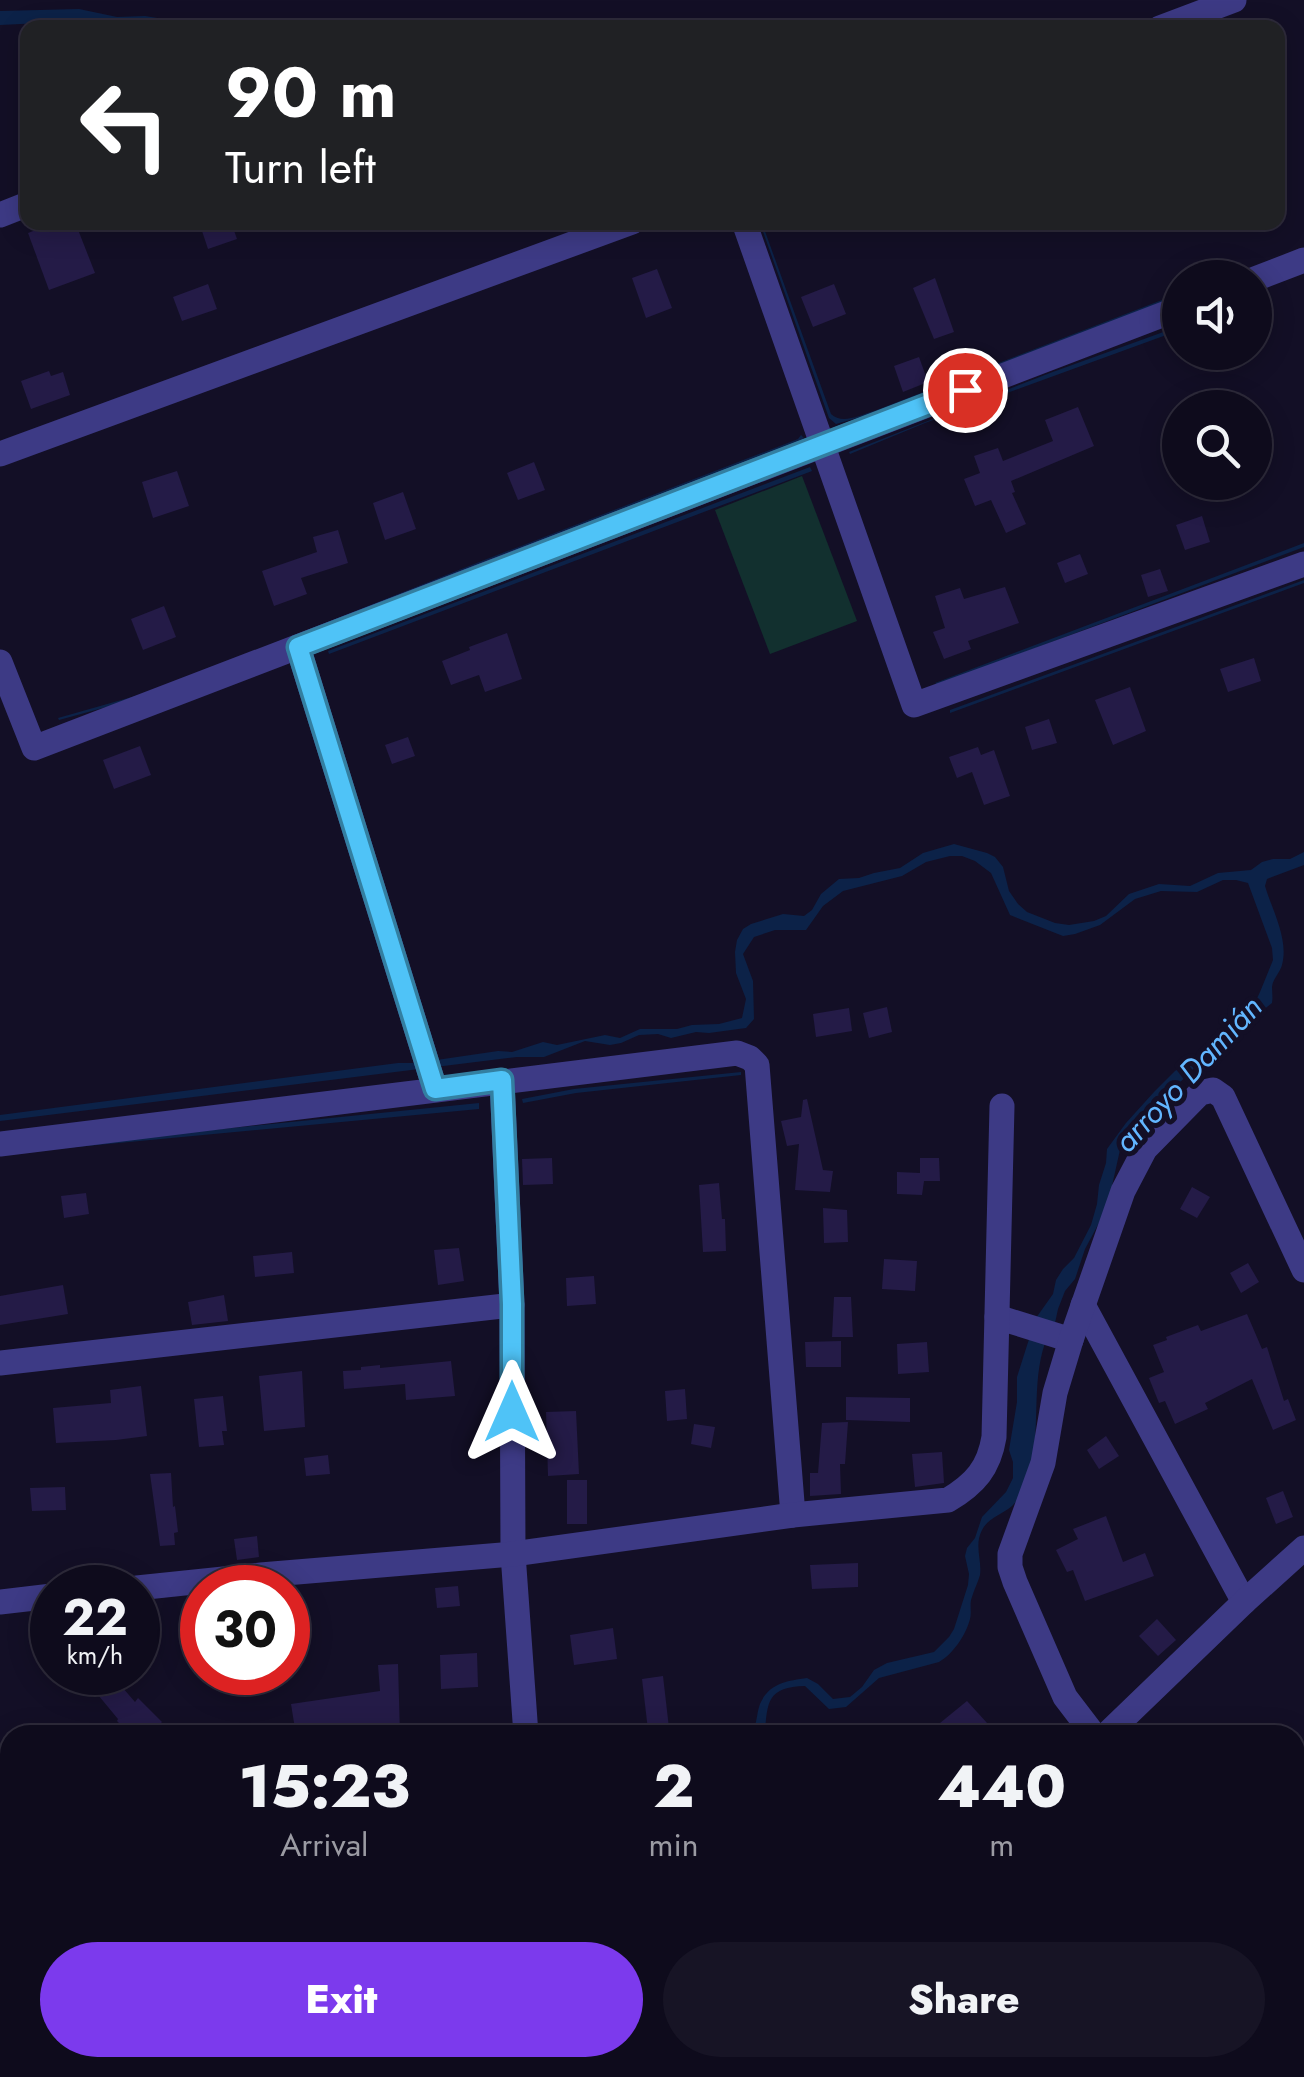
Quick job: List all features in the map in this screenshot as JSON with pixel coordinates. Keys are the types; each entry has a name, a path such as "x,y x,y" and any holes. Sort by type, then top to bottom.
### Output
{"street":[{"path":"1181,20 1234,0"},
{"path":"0,454 610,230"},
{"path":"747,230 914,705 1304,564"},
{"path":"1272,272 1304,260"},
{"path":"0,662 34,748 1162,315"},
{"path":"298,647 435,1089"},
{"path":"0,1144 737,1053 750,1058 757,1066 792,1515"},
{"path":"502,1080 512,1304 513,1554 525,1725"},
{"path":"1086,1725 1065,1697 1010,1567 1010,1554 1043,1463 1055,1392 1082,1304 1123,1191 1145,1149 1200,1094 1213,1090 1223,1097 1304,1270"},
{"path":"160,1585 513,1554 792,1515 948,1500 966,1490 991,1455 994,1436 1002,1106"},
{"path":"0,1362 512,1304"},
{"path":"1082,1304 1244,1602"},
{"path":"998,1317 1071,1340"},
{"path":"1124,1725 1244,1602 1304,1548"},
{"path":"0,1602 30,1599"}],"green space":[{"path":"802,476 857,621 770,654 715,510"}],"water":[{"path":"79,9 117,17 170,20 20,20 20,24 0,25 0,11"},
{"path":"205,18 237,20 194,20"},
{"path":"762,230 831,414 840,419 874,411 1162,300 1162,305 875,413 836,424 829,418"},
{"path":"1162,333 1162,337 849,452"},
{"path":"801,435 801,440 154,694 58,718 153,691"},
{"path":"810,467 812,471 329,654 328,651"},
{"path":"1304,543 1304,547 935,683"},
{"path":"1304,583 950,713 950,710"},
{"name":"arroyo Damián","path":"954,844 995,857 1003,867 1009,891 1027,912 1069,925 1106,916 1129,894 1159,884 1190,886 1218,873 1251,870 1262,862 1290,859 1304,852 1304,865 1267,879 1265,886 1279,925 1284,955 1272,987 1272,1003 1210,1052 1122,1141 1107,1208 1085,1249 1075,1279 1065,1291 1055,1323 1036,1318 1091,1225 1107,1149 1175,1071 1222,1027 1252,1009 1260,992 1273,960 1272,948 1248,883 1223,880 1197,892 1161,891 1135,899 1100,925 1063,936 1010,915 991,873 975,861 950,856 926,862 902,876 843,891 823,906 806,930 775,930 754,937 743,954 753,981 754,1019 746,1028 671,1038 639,1035 610,1045 585,1041 544,1057 517,1057 0,1121 0,1115 398,1063 512,1052 543,1042 557,1045 605,1035 620,1038 640,1029 677,1029 742,1018 746,999 736,973 735,952 743,929 783,914 804,916 839,879 900,868 923,853"},
{"path":"741,1072 523,1103 522,1099 574,1089"},
{"path":"479,1103 479,1109 34,1151 34,1148"},
{"path":"1030,1336 1045,1343 1038,1375 1030,1472 1015,1503 982,1530 980,1575 971,1600 971,1616 958,1644 939,1662 879,1678 846,1707 829,1709 805,1686 783,1689 772,1698 766,1725 755,1725 764,1697 779,1684 807,1678 833,1699 850,1697 874,1670 934,1652 949,1637 968,1585 967,1548 982,1517 1006,1492 1013,1478 1009,1450 1017,1377"}],"building":[{"path":"78,230 95,273 49,290 28,233"},
{"path":"202,230 234,230 237,239 208,249"},
{"path":"657,269 672,308 646,318 632,278"},
{"path":"935,278 954,332 934,339 913,288"},
{"path":"208,284 217,309 182,321 173,297"},
{"path":"834,284 846,314 813,327 801,297"},
{"path":"919,357 928,382 903,392 894,366"},
{"path":"49,371 51,376 63,372 70,395 31,409 21,381"},
{"path":"1078,407 1094,446 1011,481 1015,492 1012,493 1026,524 1006,533 991,500 975,506 964,479 980,473 974,456 998,448 1003,461 1053,441 1045,420"},
{"path":"534,462 545,490 518,500 507,473"},
{"path":"177,471 189,506 153,518 142,482"},
{"path":"403,492 416,529 385,540 373,503"},
{"path":"1202,516 1210,542 1185,550 1176,525"},
{"path":"338,530 348,563 301,578 307,594 274,606 262,571 317,552 313,537"},
{"path":"1080,554 1088,574 1065,583 1057,563"},
{"path":"1160,569 1168,591 1148,597 1141,575"},
{"path":"1005,587 1019,623 968,641 971,649 944,659 933,632 945,628 935,596 960,588 964,599"},
{"path":"164,606 176,637 143,650 131,619"},
{"path":"507,633 522,679 485,692 479,675 451,685 442,661"},
{"path":"1254,658 1261,681 1228,692 1220,669"},
{"path":"1130,687 1146,731 1113,745 1095,700"},
{"path":"1049,719 1057,743 1032,750 1025,727"},
{"path":"408,737 415,756 392,764 385,745"},
{"path":"140,746 151,775 114,789 103,760"},
{"path":"978,747 981,755 994,750 1010,796 984,805 972,772 957,778 949,757"},
{"path":"887,1007 892,1032 869,1038 863,1013"},
{"path":"849,1008 852,1031 816,1037 813,1014"},
{"path":"807,1099 823,1170 833,1171 830,1192 795,1190 799,1144 787,1146 781,1121 801,1117 803,1100"},
{"path":"552,1158 553,1184 523,1185 522,1159"},
{"path":"920,1158 939,1158 940,1181 924,1181 922,1195 897,1194 897,1172 920,1173"},
{"path":"719,1183 726,1251 703,1252 699,1185"},
{"path":"1192,1187 1210,1197 1197,1218 1180,1209"},
{"path":"86,1193 89,1214 64,1218 61,1196"},
{"path":"823,1208 847,1210 848,1242 824,1243"},
{"path":"459,1248 464,1281 438,1285 434,1250"},
{"path":"292,1252 294,1273 255,1277 253,1256"},
{"path":"884,1259 917,1261 915,1291 882,1289"},
{"path":"1248,1263 1259,1282 1241,1293 1230,1273"},
{"path":"594,1276 596,1304 567,1306 566,1278"},
{"path":"63,1285 68,1314 0,1325 0,1296"},
{"path":"224,1295 228,1321 192,1325 188,1302"},
{"path":"834,1297 851,1297 853,1337 832,1337"},
{"path":"1247,1314 1262,1349 1267,1347 1284,1401 1288,1399 1296,1420 1273,1430 1252,1379 1205,1403 1208,1409 1175,1424 1165,1401 1159,1403 1149,1378 1164,1372 1153,1345 1198,1325 1201,1331"},
{"path":"841,1341 841,1367 806,1367 805,1342"},
{"path":"927,1342 929,1372 898,1374 897,1344"},
{"path":"451,1361 455,1396 406,1400 405,1384 344,1389 343,1371"},
{"path":"302,1371 305,1427 264,1431 259,1376"},
{"path":"141,1386 147,1436 56,1443 53,1408 111,1403 110,1390"},
{"path":"685,1389 687,1419 667,1421 665,1391"},
{"path":"223,1396 227,1431 222,1431 224,1445 199,1447 194,1399"},
{"path":"846,1397 910,1398 910,1422 846,1420"},
{"path":"576,1411 579,1474 548,1476 546,1412"},
{"path":"848,1422 845,1464 840,1464 841,1494 810,1496 810,1473 818,1473 822,1423"},
{"path":"694,1424 715,1427 711,1448 691,1444"},
{"path":"1106,1436 1119,1456 1099,1469 1087,1450"},
{"path":"942,1452 944,1483 915,1487 912,1454"},
{"path":"328,1455 330,1474 306,1476 304,1458"},
{"path":"171,1473 178,1532 174,1533 175,1545 160,1546 150,1474"},
{"path":"567,1480 587,1480 587,1524 567,1524"},
{"path":"65,1487 66,1510 32,1511 30,1488"},
{"path":"1283,1491 1293,1517 1276,1524 1266,1498"},
{"path":"1106,1516 1123,1562 1145,1553 1154,1576 1085,1601 1073,1570 1067,1572 1056,1550 1078,1539 1073,1529"},
{"path":"257,1536 259,1557 237,1560 234,1539"},
{"path":"858,1563 858,1587 812,1589 810,1565"},
{"path":"458,1586 460,1606 437,1608 435,1588"},
{"path":"1157,1619 1176,1640 1158,1656 1139,1636"},
{"path":"613,1628 617,1659 574,1665 570,1635"},
{"path":"477,1653 478,1687 441,1689 440,1655"},
{"path":"398,1664 400,1725 294,1725 291,1704 380,1691 378,1665"},
{"path":"663,1676 669,1725 647,1725 642,1679"},
{"path":"98,1695 129,1695 135,1702 138,1698 162,1722 119,1725"},
{"path":"967,1701 989,1725 941,1725"}],"route":[{"path":"512,1412 512,1304 502,1080 435,1089 298,647 965,390"}]}
